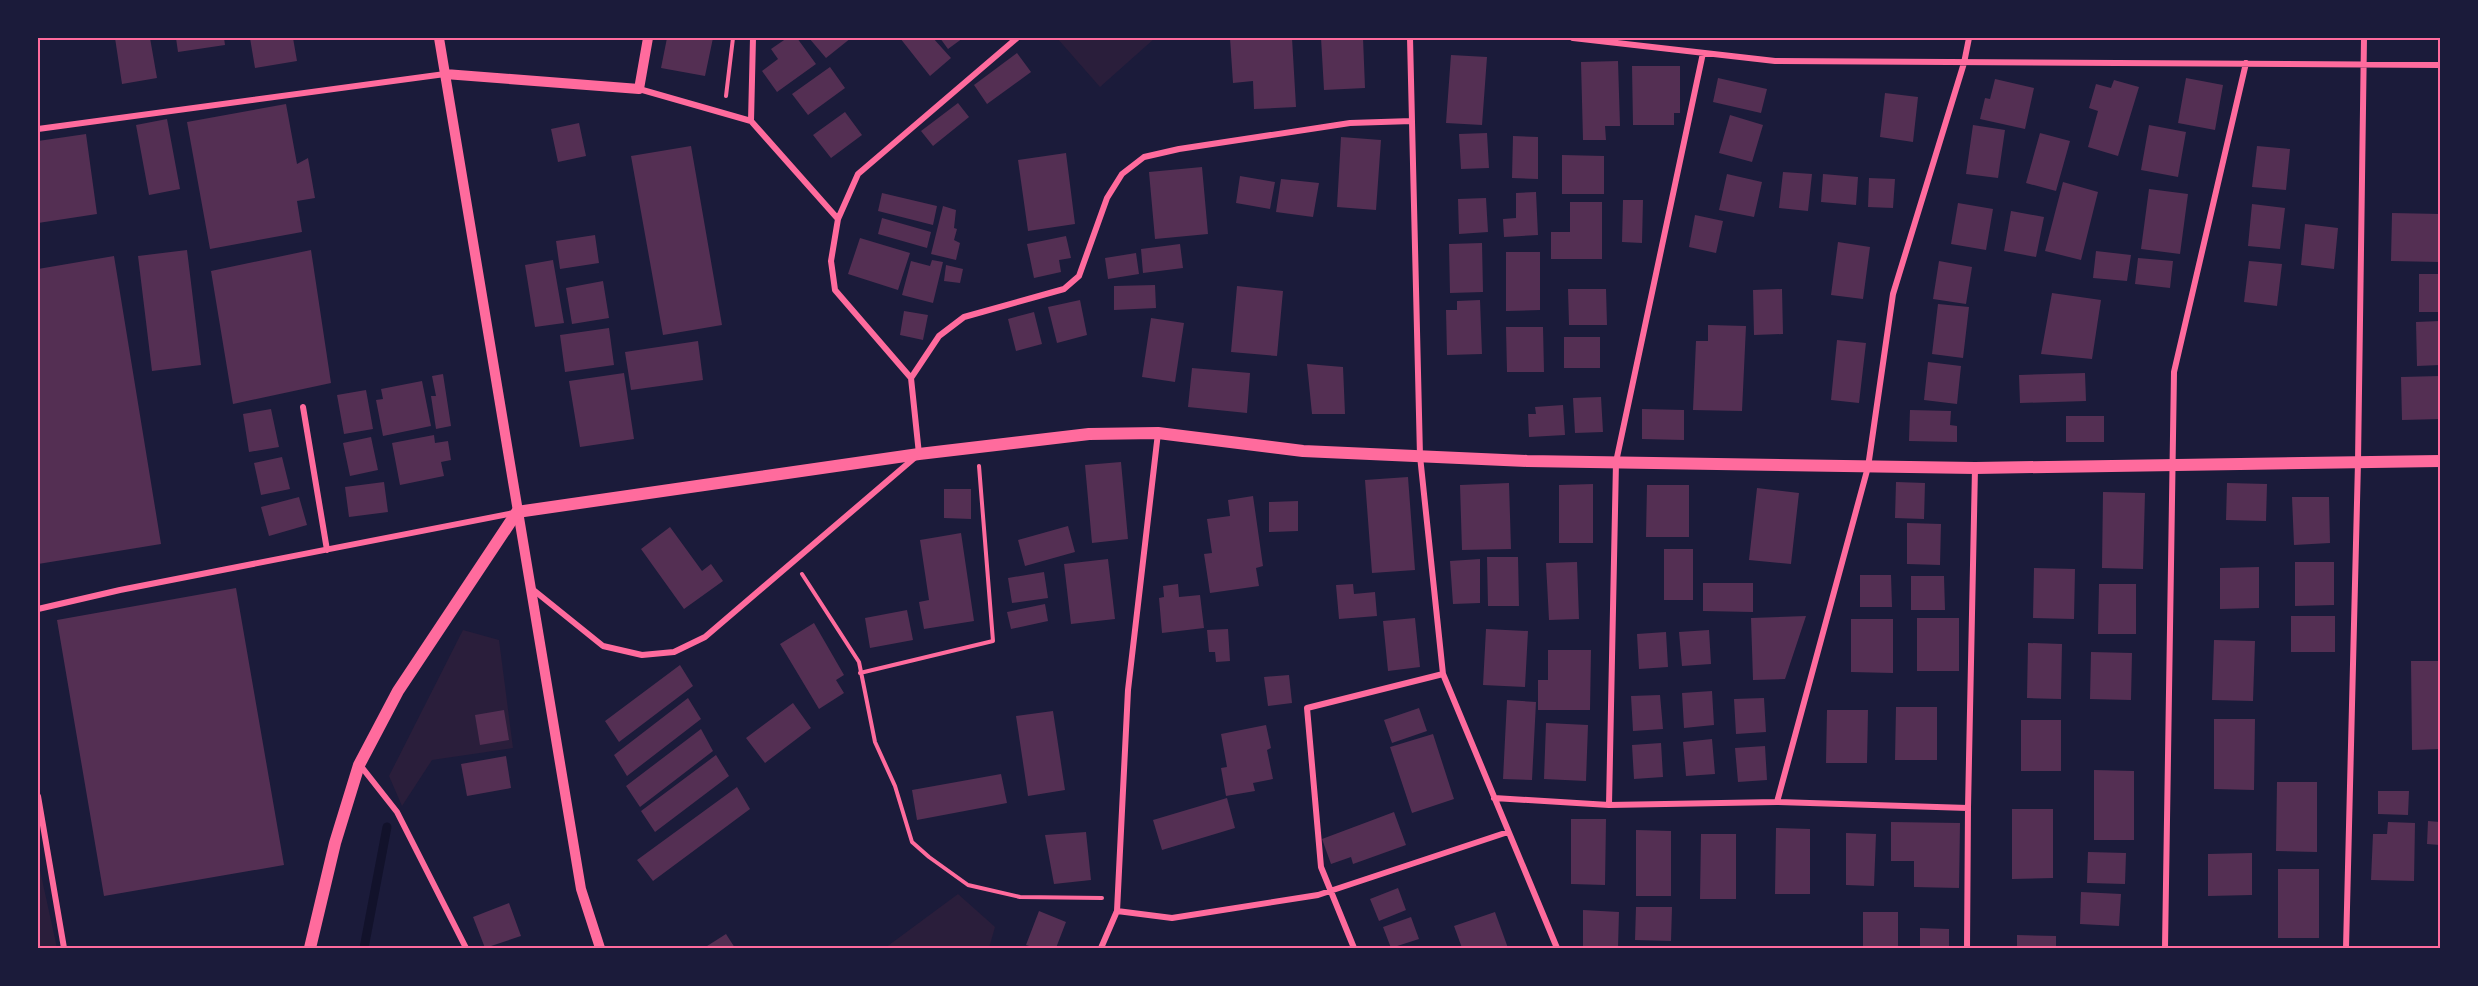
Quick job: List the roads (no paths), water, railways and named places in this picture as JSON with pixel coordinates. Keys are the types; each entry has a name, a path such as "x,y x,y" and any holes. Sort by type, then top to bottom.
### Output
{"main road":[{"path":"310,948 335,843 359,765 398,692 517,512 919,454 1089,434 1158,433 1303,451 1527,461 1975,468 2440,461"}],"street":[{"path":"439,38 580,889 600,948"},
{"path":"639,89 648,38"},
{"path":"751,121 753,38"},
{"path":"530,587 603,646 642,655 674,652 705,637 919,454 911,378 835,290 831,261 837,219 858,174 1017,38"},
{"path":"1410,38 1420,456 1443,674 1557,948"},
{"path":"1573,38 1775,61 2440,65"},
{"path":"1777,802 1868,467 1893,294 1964,63 1969,38"},
{"path":"2346,948 2358,462 2364,38"},
{"path":"1609,805 1616,462 1703,53"},
{"path":"2165,948 2174,372 2246,63"},
{"path":"38,129 445,74 639,89 751,121 837,219"},
{"path":"911,378 939,336 964,317 1064,290 1078,276 1107,198 1122,174 1144,157 1179,149 1350,123 1412,121"},
{"path":"303,407 327,549"},
{"path":"1101,948 1117,911 1128,690 1158,433"},
{"path":"1967,948 1975,468"},
{"path":"38,609 131,588 517,512"},
{"path":"1354,948 1321,867 1307,708 1443,674"},
{"path":"359,765 397,812 466,948"},
{"path":"38,796 64,948"},
{"path":"1494,798 1609,805 1777,802 1968,808"},
{"path":"1117,911 1172,918 1318,895 1508,832"}],"waterway":[{"path":"364,948 387,827"}]}
